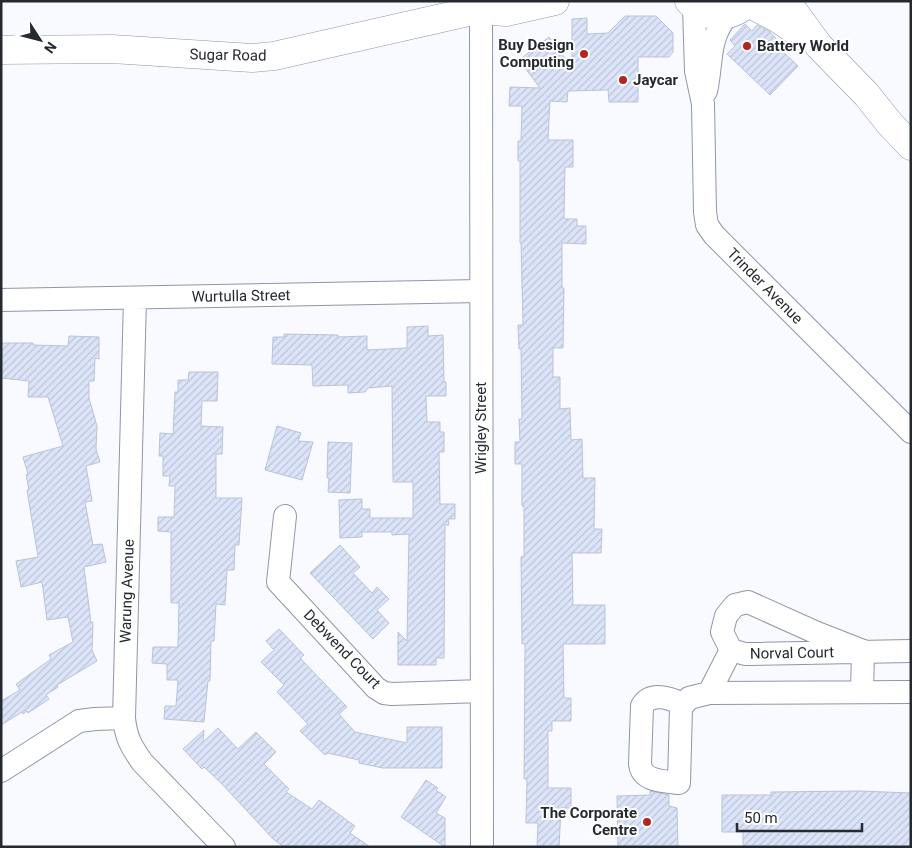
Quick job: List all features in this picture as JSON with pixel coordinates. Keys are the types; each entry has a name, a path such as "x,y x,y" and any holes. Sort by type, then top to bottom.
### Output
{"main road":[{"name":"Sugar Road","path":"1,50 112,49 225,57 260,57 291,53 490,5 506,12 555,1"},
{"path":"786,1 819,46 866,94 911,146"},
{"path":"692,4 710,14 741,6 777,18 819,46"},
{"path":"866,94 897,115 911,128"}],"street":[{"name":"Trinder Avenue","path":"692,4 696,72 703,104 704,202 707,225 714,235 911,432"},
{"name":"Wrigley Street","path":"482,847 480,291 490,5"},
{"name":"Trinder Avenue","path":"703,104 710,74 714,41 718,29 741,6"},
{"name":"Wurtulla Street","path":"1,300 480,291"},
{"name":"Warung Avenue","path":"135,298 124,718 126,735 131,747 142,762 224,847"},
{"name":"Debwend Court","path":"286,516 278,582 376,688 384,693 392,694 482,691"},
{"name":"Norval Court","path":"863,651 816,633 748,602 735,605 726,616 722,632 730,650 745,654 911,651"},
{"path":"709,693 730,650"},
{"path":"862,692 863,651"},
{"path":"683,704 694,696 709,693 911,692"},
{"path":"1,771 79,721 124,718"}],"building":[{"path":"625,16 656,16 673,33 673,52 669,57 638,57 638,102 609,102 608,90 568,91 567,102 550,101 548,140 573,140 573,167 565,167 564,219 577,219 577,226 586,226 586,244 562,243 562,288 564,288 563,348 553,348 553,377 560,377 560,409 570,408 571,440 582,439 583,478 595,478 594,529 602,529 601,553 572,553 573,605 605,605 605,644 563,644 564,698 571,698 571,721 552,721 552,731 548,731 548,788 571,788 571,808 561,808 559,847 537,847 538,823 526,823 527,779 524,779 525,644 522,644 521,557 524,556 524,506 522,506 522,464 515,464 515,442 520,442 519,419 522,419 521,349 519,349 518,325 523,325 518,141 521,141 522,106 509,106 510,87 540,88 519,60 549,37 572,67 572,19 587,18 587,34 608,33"},
{"path":"745,24 752,31 757,25 769,31 780,43 777,46 798,66 770,95 727,54 735,46 730,40"},
{"path":"428,326 428,336 443,335 446,396 426,396 427,422 440,422 440,432 444,432 444,452 439,452 440,504 455,504 455,519 448,519 449,525 445,525 444,658 436,658 436,665 398,665 398,632 407,641 409,534 392,535 392,532 362,532 362,537 340,538 339,500 362,499 362,509 370,509 370,518 413,518 413,482 393,482 392,386 368,388 365,392 348,393 348,385 313,386 312,365 272,364 273,337 284,337 284,334 338,335 338,337 367,336 367,350 407,348 407,327"},
{"path":"69,336 99,337 99,359 95,358 94,381 89,381 89,398 97,426 96,449 100,462 86,466 92,501 85,502 93,545 102,544 106,562 84,567 91,623 93,622 92,650 97,661 57,685 58,687 46,695 49,699 28,713 27,711 23,714 22,712 1,725 1,701 20,690 16,684 51,659 49,655 73,642 68,617 47,620 42,582 21,587 16,561 38,557 27,490 29,490 26,475 28,474 23,457 63,446 48,397 28,397 29,381 1,378 1,343 68,346"},
{"path":"189,372 218,372 217,401 202,401 201,426 223,427 222,454 216,454 216,498 242,498 239,545 235,545 234,570 227,570 225,605 216,604 214,641 211,641 210,681 208,681 204,722 164,719 165,706 176,706 178,680 167,680 167,664 152,663 153,647 178,647 179,603 171,603 171,532 158,531 158,517 174,517 175,486 169,486 170,476 163,476 163,456 159,456 160,433 173,434 175,392 178,392 178,380 188,380"},
{"path":"277,426 301,433 298,441 313,442 302,480 265,470"},
{"path":"328,442 352,443 350,493 328,492"},
{"path":"340,545 360,567 353,573 372,593 377,587 389,599 377,610 389,623 373,639 310,573"},
{"path":"279,629 304,655 300,658 347,707 339,714 355,732 407,743 407,727 442,727 442,768 383,768 328,753 325,755 300,731 308,724 277,692 284,685 261,662 274,650 266,641"},
{"path":"218,728 238,749 256,732 276,752 264,764 289,789 286,792 312,809 319,800 355,826 350,833 370,847 284,847 273,839 222,784 204,767 202,769 183,749 204,730 203,742"},
{"path":"426,780 438,788 436,790 446,797 436,813 445,818 445,847 401,817"},
{"name":"The Corporate Centre","path":"650,791 669,795 669,806 677,808 678,847 618,847 617,796 650,795"},
{"path":"860,791 911,793 911,847 743,847 743,832 722,832 722,795 771,795 771,792"}],"place":[{"name":"Battery World","path":"747,46"},
{"name":"Buy Design Computing","path":"584,54"},
{"name":"Jaycar","path":"623,80"},
{"name":"The Corporate Centre","path":"647,822"}]}
